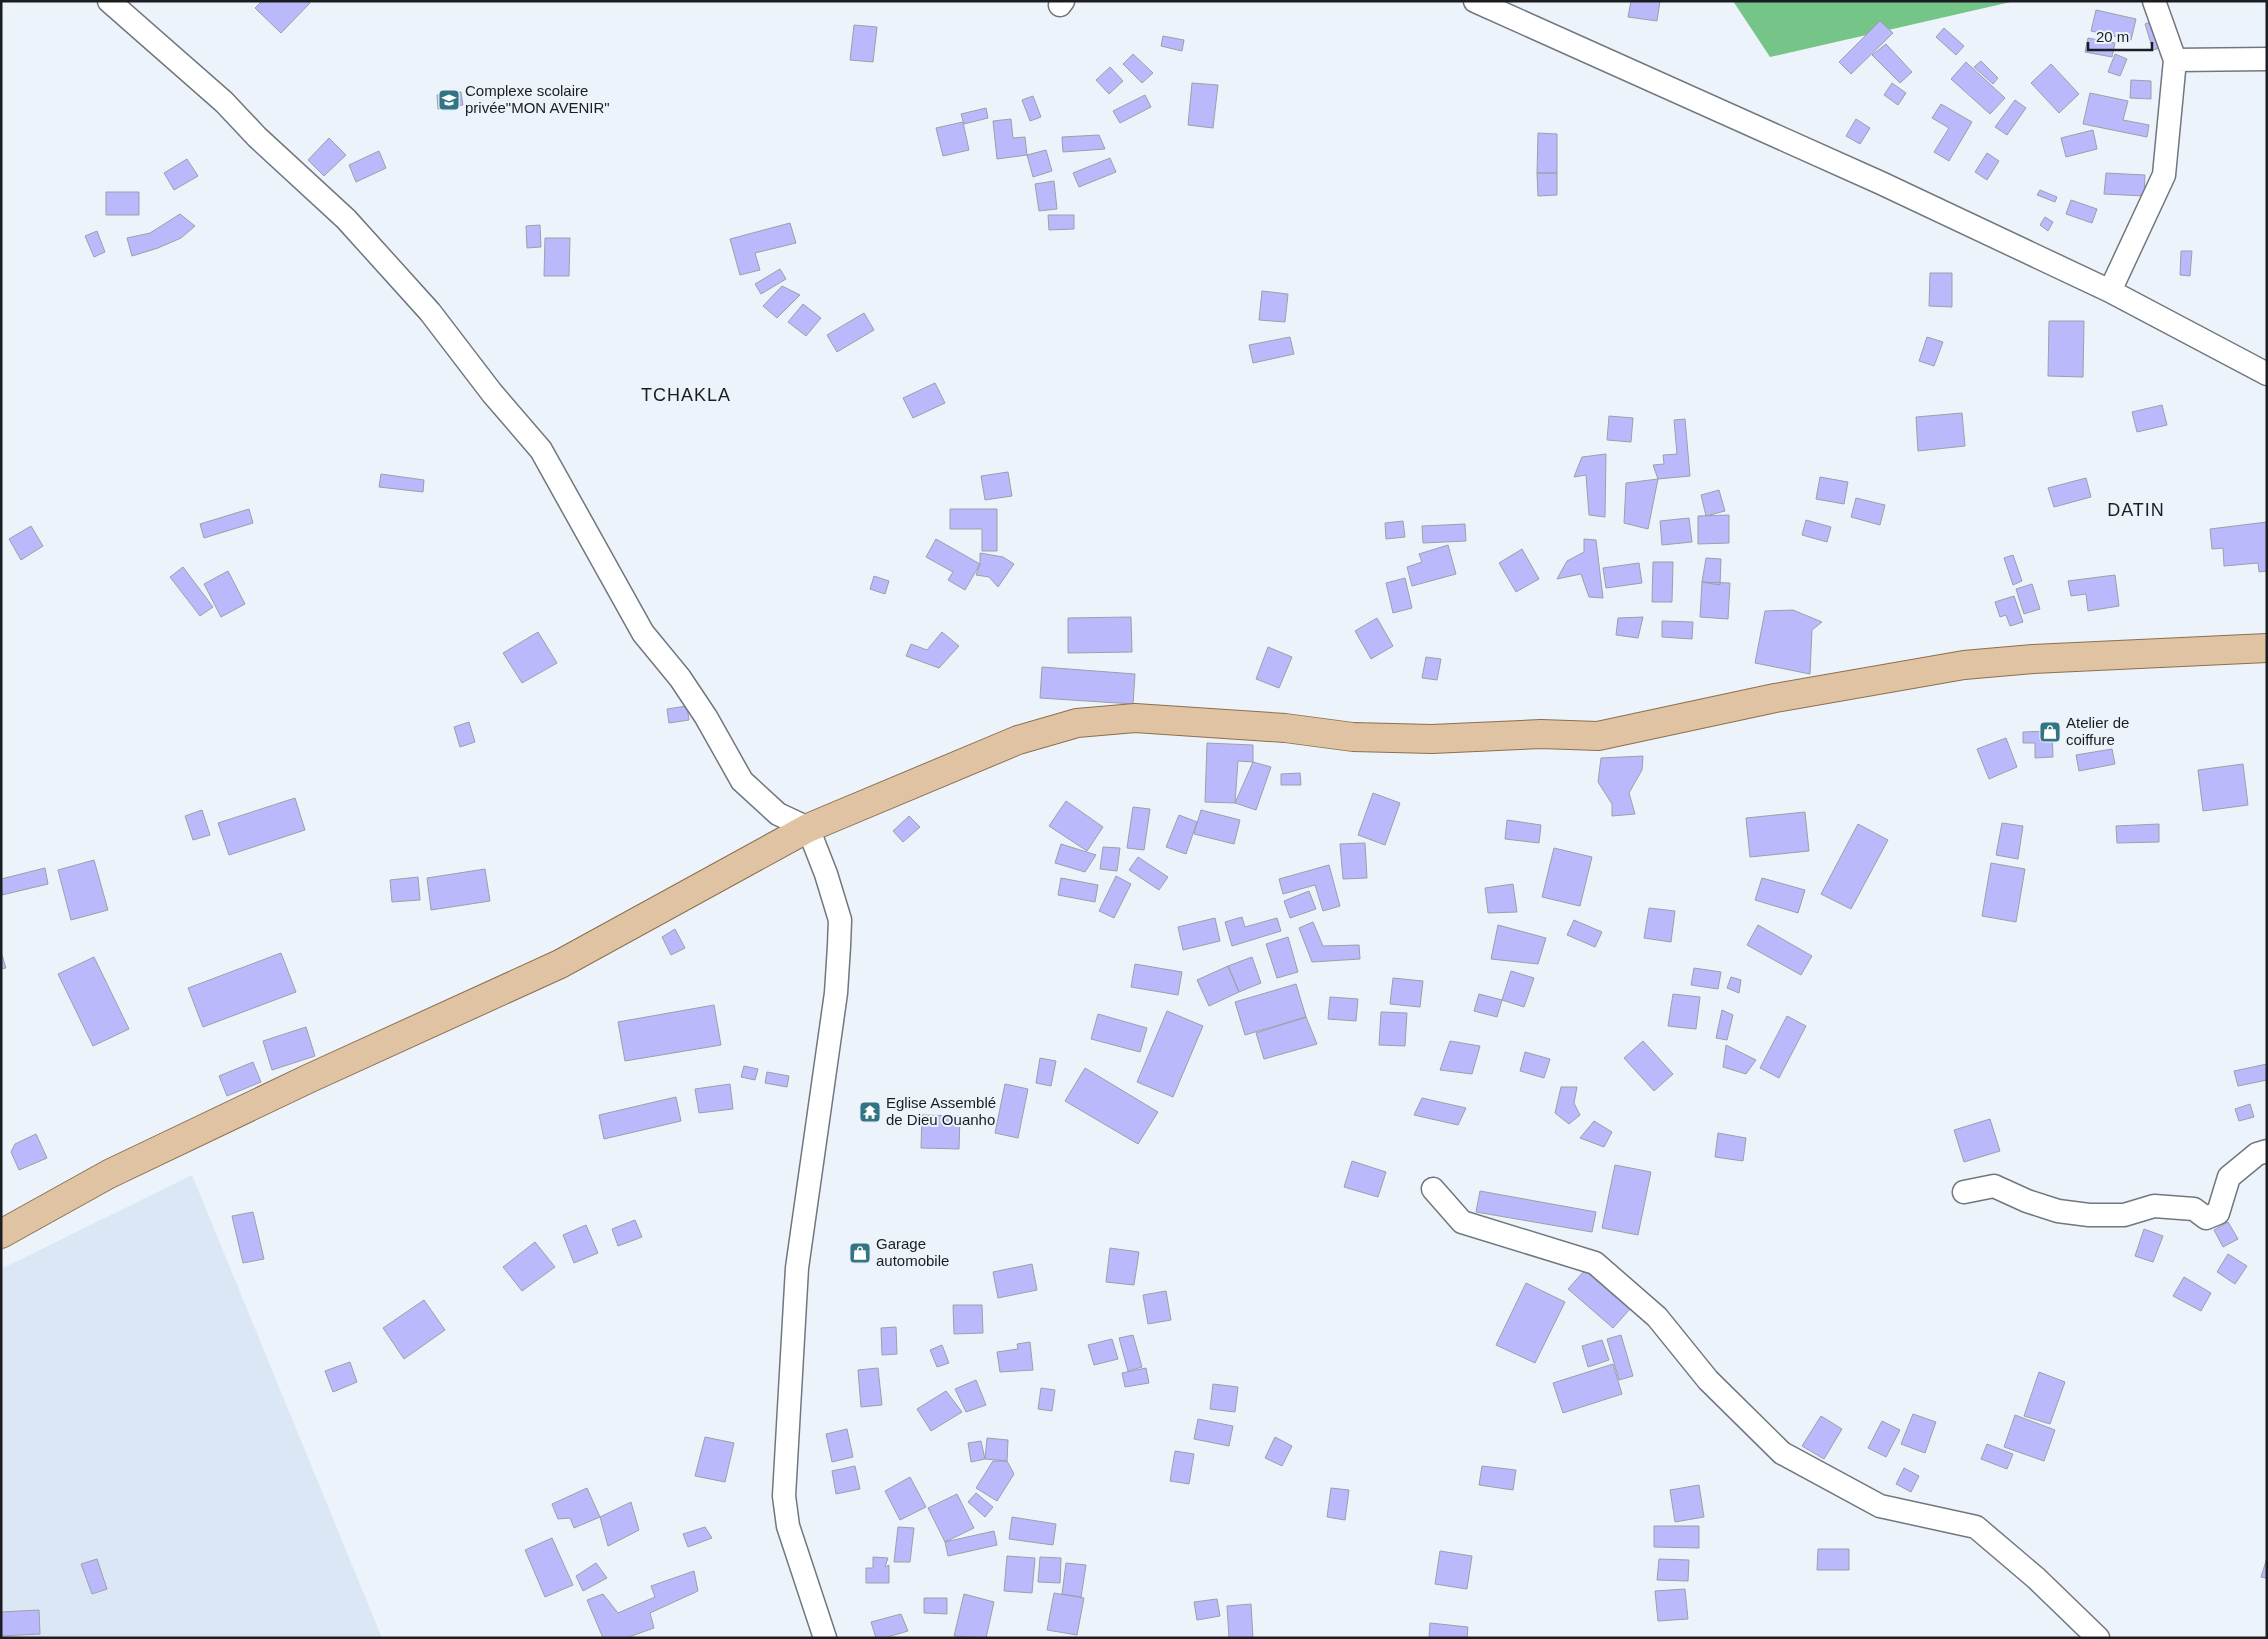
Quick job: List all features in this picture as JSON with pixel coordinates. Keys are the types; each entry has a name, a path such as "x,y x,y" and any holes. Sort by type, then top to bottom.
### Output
{"main road":[{"path":"1,1234 118,1170 310,1078 560,964 808,828 1018,740 1077,723 1135,718 1285,728 1353,737 1432,740 1541,734 1598,736 1775,698 1964,665 2033,659 2267,648"}],"street":[{"path":"109,1 224,102 257,137 346,219 430,312 492,393 541,450 643,633 685,686 706,717 742,781 778,814 808,828 826,874 840,920 836,993 796,1268 784,1496 788,1526 825,1638"},
{"path":"1475,1 1881,183 2110,292 2267,374"},
{"path":"2110,292 2164,175 2175,60 2154,1"},
{"path":"2175,60 2267,59"},
{"path":"1964,1192 1994,1186 2027,1201 2058,1211 2124,1215 2154,1206 2194,1209 2206,1218 2218,1213 2229,1177 2257,1154 2267,1151"},
{"path":"1433,1189 1462,1222 1595,1263 1658,1317 1708,1380 1782,1453 1880,1506 1976,1527 2036,1578 2098,1638"}],"shaded area":[{"path":"192,1175 382,1638 1,1638 1,1269"}],"green space":[{"path":"1733,1 2015,1 1770,57"}],"building":[{"path":"262,1 308,1 310,3 281,33 255,8"},
{"path":"1631,1 1660,1 1657,21 1628,17"},
{"path":"2096,10 2136,19 2131,40 2091,31"},
{"path":"2158,19 2167,46 2153,50 2145,24"},
{"path":"1880,21 1893,33 1851,74 1839,62"},
{"path":"854,25 877,27 873,62 850,60"},
{"path":"1944,28 1964,46 1956,55 1936,37"},
{"path":"1163,36 1184,40 1182,51 1161,46"},
{"path":"2088,38 2115,43 2112,57 2085,52"},
{"path":"1886,44 1912,72 1900,83 1872,55"},
{"path":"1133,54 1153,73 1142,83 1123,64"},
{"path":"2115,54 2127,59 2120,76 2108,72"},
{"path":"1981,61 1998,78 1993,84 1974,67"},
{"path":"1966,62 2005,98 1990,114 1951,79"},
{"path":"2051,64 2079,94 2059,113 2031,83"},
{"path":"1110,67 1123,81 1109,94 1096,80"},
{"path":"2131,80 2151,81 2151,99 2130,98"},
{"path":"1192,83 1218,85 1213,128 1188,125"},
{"path":"1892,83 1906,93 1898,105 1884,95"},
{"path":"461,92 463,105 438,109 437,95"},
{"path":"2090,93 2128,101 2123,120 2149,125 2147,137 2083,124"},
{"path":"1145,95 1151,107 1120,123 1113,111"},
{"path":"1033,96 1041,117 1030,121 1022,100"},
{"path":"2015,100 2026,108 2007,135 1995,127"},
{"path":"1941,104 1972,122 1949,161 1934,152 1949,128 1932,118"},
{"path":"986,108 988,118 964,124 961,114"},
{"path":"1011,119 1013,138 1025,137 1027,155 997,159 993,121"},
{"path":"1856,119 1870,128 1860,144 1846,136"},
{"path":"963,122 969,150 943,156 936,128"},
{"path":"2093,130 2097,149 2066,157 2061,138"},
{"path":"1538,133 1557,134 1557,173 1537,173"},
{"path":"1099,135 1105,149 1063,152 1062,137"},
{"path":"329,138 346,155 324,176 308,160"},
{"path":"1046,150 1052,171 1033,177 1027,155"},
{"path":"379,151 386,168 356,182 349,165"},
{"path":"1987,153 1999,161 1987,180 1975,172"},
{"path":"1110,158 1116,172 1079,187 1073,173"},
{"path":"187,159 198,176 174,190 164,173"},
{"path":"1537,173 1557,173 1557,195 1538,196"},
{"path":"2106,173 2145,175 2144,196 2104,194"},
{"path":"1054,181 1057,209 1039,211 1035,184"},
{"path":"2040,190 2057,197 2055,202 2037,195"},
{"path":"106,192 139,192 139,215 106,215"},
{"path":"2071,200 2097,209 2092,223 2066,214"},
{"path":"180,214 195,226 181,238 132,256 127,238 150,233"},
{"path":"1048,215 1074,215 1074,229 1049,230"},
{"path":"2045,217 2053,222 2048,231 2040,225"},
{"path":"790,223 796,243 755,253 760,270 740,275 730,239"},
{"path":"540,225 541,247 527,248 526,226"},
{"path":"97,231 105,252 94,257 85,236"},
{"path":"545,238 570,238 569,276 544,276"},
{"path":"2181,251 2192,251 2190,276 2180,275"},
{"path":"780,269 786,279 761,294 755,284"},
{"path":"1930,273 1952,273 1952,307 1929,306"},
{"path":"782,286 800,295 777,318 763,306"},
{"path":"1262,291 1288,294 1285,322 1259,320"},
{"path":"803,304 821,318 806,336 788,322"},
{"path":"864,313 874,330 837,352 827,335"},
{"path":"2049,321 2084,321 2083,377 2048,376"},
{"path":"1290,337 1294,354 1253,363 1249,345"},
{"path":"1927,337 1943,342 1934,366 1919,361"},
{"path":"935,383 945,403 913,418 903,398"},
{"path":"2162,405 2167,425 2137,432 2132,412"},
{"path":"1962,413 1965,446 1918,451 1916,417"},
{"path":"1609,416 1633,418 1631,442 1607,440"},
{"path":"1685,419 1690,476 1658,479 1653,465 1664,464 1663,455 1677,454 1674,420"},
{"path":"1606,454 1605,517 1589,515 1586,475 1574,477 1582,457"},
{"path":"1008,472 1012,496 985,500 981,476"},
{"path":"381,474 424,480 423,492 379,487"},
{"path":"1820,477 1848,482 1844,504 1816,499"},
{"path":"2086,478 2091,497 2054,507 2048,488"},
{"path":"1658,479 1648,529 1624,523 1626,483"},
{"path":"1719,490 1725,511 1706,516 1701,495"},
{"path":"1856,498 1885,505 1880,525 1851,517"},
{"path":"249,509 253,523 204,538 200,524"},
{"path":"950,509 997,509 997,551 982,551 982,529 950,529"},
{"path":"1729,515 1729,543 1698,544 1698,516"},
{"path":"1689,518 1692,542 1662,545 1660,521"},
{"path":"1806,520 1831,527 1827,542 1802,535"},
{"path":"1403,521 1405,537 1386,539 1385,523"},
{"path":"2267,522 2267,571 2259,572 2258,563 2224,566 2223,548 2212,549 2210,529"},
{"path":"1465,524 1466,541 1423,543 1422,526"},
{"path":"31,526 43,546 21,560 9,539"},
{"path":"936,539 980,564 965,590 948,580 953,572 926,557"},
{"path":"1584,539 1596,540 1603,598 1589,597 1581,574 1557,579 1567,561 1584,552"},
{"path":"1448,545 1456,574 1412,586 1407,567 1422,562 1419,554"},
{"path":"1522,549 1539,579 1516,592 1499,563"},
{"path":"980,553 1003,557 1014,564 998,587 989,577 976,575 980,564"},
{"path":"2013,555 2022,581 2013,585 2004,558"},
{"path":"1706,558 1721,559 1720,585 1702,582"},
{"path":"1653,562 1673,562 1672,602 1652,602"},
{"path":"1639,563 1642,583 1606,588 1603,568"},
{"path":"183,567 213,607 200,616 170,577"},
{"path":"228,571 245,604 221,617 204,584"},
{"path":"2115,575 2119,606 2088,611 2086,594 2071,596 2068,581"},
{"path":"874,576 889,581 885,594 870,589"},
{"path":"1405,578 1412,608 1393,613 1386,583"},
{"path":"1702,582 1730,583 1728,619 1700,617"},
{"path":"2032,584 2040,609 2024,614 2016,589"},
{"path":"2014,596 2023,622 2010,626 2006,615 2000,617 1995,602"},
{"path":"1793,610 1822,622 1812,630 1810,674 1755,663 1765,611"},
{"path":"1131,617 1132,652 1068,653 1068,618"},
{"path":"1643,617 1638,638 1616,635 1618,618"},
{"path":"1377,618 1393,646 1371,659 1355,631"},
{"path":"1662,621 1693,622 1692,639 1662,637"},
{"path":"538,632 557,663 522,683 503,653"},
{"path":"942,632 959,646 939,668 906,656 911,644 927,650"},
{"path":"1268,647 1292,657 1279,688 1256,679"},
{"path":"1426,657 1441,659 1437,680 1422,678"},
{"path":"1042,667 1135,674 1133,704 1040,698"},
{"path":"687,706 689,720 669,723 667,709"},
{"path":"469,722 475,742 460,747 454,727"},
{"path":"2052,731 2053,757 2035,758 2035,743 2023,743 2023,732"},
{"path":"2006,738 2017,767 1989,779 1977,749"},
{"path":"1207,743 1253,745 1253,762 1238,761 1235,803 1205,802"},
{"path":"2112,749 2115,764 2079,771 2076,755"},
{"path":"1643,756 1642,770 1629,793 1635,814 1612,816 1612,804 1598,782 1601,758"},
{"path":"1253,762 1271,767 1256,810 1235,803"},
{"path":"2243,764 2248,805 2203,811 2198,770"},
{"path":"1300,773 1301,785 1281,785 1281,774"},
{"path":"1373,793 1400,803 1385,845 1358,835"},
{"path":"295,798 305,830 229,855 218,823"},
{"path":"1066,801 1103,827 1087,851 1049,826"},
{"path":"1133,807 1150,809 1144,850 1127,848"},
{"path":"202,810 210,835 193,840 185,816"},
{"path":"1201,810 1240,820 1234,844 1194,834"},
{"path":"1805,812 1809,851 1750,857 1746,818"},
{"path":"1179,815 1197,822 1186,854 1166,847"},
{"path":"909,816 920,827 903,842 893,831"},
{"path":"1507,820 1541,825 1539,843 1505,839"},
{"path":"2002,823 2023,826 2018,859 1996,855"},
{"path":"1858,824 1888,840 1851,909 1821,894"},
{"path":"2159,824 2159,842 2117,843 2116,826"},
{"path":"1365,843 1367,878 1343,879 1340,844"},
{"path":"1061,844 1096,855 1085,872 1055,863"},
{"path":"1103,847 1120,848 1117,871 1100,869"},
{"path":"1554,848 1592,857 1580,906 1542,897"},
{"path":"1138,857 1168,877 1159,890 1129,870"},
{"path":"94,860 108,910 71,920 58,870"},
{"path":"1991,863 2025,869 2016,922 1982,916"},
{"path":"1329,865 1340,906 1323,911 1315,885 1283,894 1279,879"},
{"path":"45,868 48,884 2,895 1,879"},
{"path":"485,869 490,901 431,910 427,878"},
{"path":"1116,876 1131,884 1114,918 1099,911"},
{"path":"418,877 420,900 392,902 390,880"},
{"path":"1061,878 1098,885 1095,902 1058,895"},
{"path":"1762,878 1805,890 1798,913 1755,900"},
{"path":"1513,884 1517,912 1488,913 1485,888"},
{"path":"1309,891 1316,909 1290,918 1284,901"},
{"path":"1649,908 1675,911 1671,942 1644,938"},
{"path":"1242,917 1245,927 1277,918 1281,931 1232,946 1225,922"},
{"path":"1215,918 1220,941 1183,950 1178,927"},
{"path":"1574,920 1602,932 1595,947 1567,935"},
{"path":"1313,922 1323,946 1359,945 1360,959 1312,962 1299,928"},
{"path":"1498,925 1546,938 1538,964 1491,959"},
{"path":"1758,925 1812,956 1801,975 1747,945"},
{"path":"675,929 685,948 671,955 662,937"},
{"path":"1288,937 1298,972 1277,978 1266,944"},
{"path":"1,952 6,968 1,969"},
{"path":"281,953 296,992 203,1027 188,988"},
{"path":"94,957 129,1029 93,1046 58,974"},
{"path":"1252,957 1261,983 1239,992 1228,966"},
{"path":"1135,964 1182,972 1178,995 1131,987"},
{"path":"1228,966 1239,992 1209,1006 1197,980"},
{"path":"1694,968 1721,972 1718,989 1691,985"},
{"path":"1511,971 1534,978 1524,1007 1502,1000"},
{"path":"1731,977 1741,980 1739,993 1727,988"},
{"path":"1393,978 1423,981 1420,1007 1390,1004"},
{"path":"1296,984 1306,1017 1245,1035 1235,1002"},
{"path":"1479,994 1502,1000 1497,1017 1474,1011"},
{"path":"1673,994 1700,997 1696,1029 1668,1026"},
{"path":"1330,997 1358,999 1356,1021 1328,1019"},
{"path":"714,1005 721,1045 625,1061 618,1022"},
{"path":"1722,1010 1733,1015 1727,1040 1716,1038"},
{"path":"1167,1011 1203,1026 1173,1097 1137,1082"},
{"path":"1381,1012 1407,1013 1405,1046 1379,1045"},
{"path":"1098,1014 1147,1028 1140,1052 1091,1039"},
{"path":"1787,1016 1806,1026 1779,1078 1760,1068"},
{"path":"1306,1017 1317,1044 1264,1059 1256,1033"},
{"path":"306,1027 315,1056 272,1070 263,1041"},
{"path":"1450,1041 1480,1046 1472,1074 1440,1070"},
{"path":"1643,1041 1673,1074 1654,1091 1624,1058"},
{"path":"1726,1045 1756,1060 1746,1074 1723,1067"},
{"path":"1525,1052 1550,1059 1544,1078 1520,1071"},
{"path":"1040,1058 1056,1061 1051,1086 1036,1083"},
{"path":"253,1062 261,1082 227,1096 219,1076"},
{"path":"2267,1064 2267,1080 2238,1086 2234,1071"},
{"path":"744,1066 758,1069 755,1080 741,1077"},
{"path":"1085,1068 1158,1112 1138,1144 1065,1101"},
{"path":"767,1072 789,1076 787,1087 765,1083"},
{"path":"730,1084 733,1109 699,1113 695,1089"},
{"path":"1005,1084 1028,1089 1018,1138 995,1133"},
{"path":"1561,1087 1577,1087 1574,1103 1580,1115 1569,1124 1555,1113"},
{"path":"676,1097 681,1121 604,1139 599,1115"},
{"path":"1422,1098 1466,1108 1458,1125 1414,1115"},
{"path":"2250,1104 2254,1117 2239,1121 2235,1109"},
{"path":"922,1115 960,1116 959,1149 921,1148"},
{"path":"1990,1119 2000,1151 1964,1162 1954,1130"},
{"path":"1594,1121 1612,1132 1604,1147 1580,1138"},
{"path":"1718,1133 1746,1138 1743,1161 1715,1157"},
{"path":"36,1134 47,1158 19,1170 11,1152 15,1144"},
{"path":"1352,1161 1386,1172 1378,1197 1344,1187"},
{"path":"1615,1165 1651,1172 1638,1235 1602,1228"},
{"path":"1480,1191 1596,1212 1592,1232 1476,1212"},
{"path":"253,1212 264,1259 243,1263 232,1216"},
{"path":"635,1220 642,1237 618,1246 612,1229"},
{"path":"2228,1222 2238,1239 2223,1247 2214,1230"},
{"path":"586,1225 598,1253 574,1263 563,1235"},
{"path":"2144,1229 2163,1236 2153,1262 2135,1256"},
{"path":"535,1242 555,1267 522,1291 503,1267"},
{"path":"1110,1248 1139,1252 1134,1285 1106,1282"},
{"path":"2228,1254 2247,1266 2235,1284 2217,1272"},
{"path":"1032,1264 1037,1290 998,1298 993,1272"},
{"path":"1585,1270 1630,1309 1613,1328 1568,1289"},
{"path":"2184,1277 2211,1293 2201,1311 2173,1296"},
{"path":"1526,1283 1565,1302 1535,1363 1496,1345"},
{"path":"1166,1291 1171,1320 1148,1324 1143,1295"},
{"path":"424,1300 445,1330 404,1359 383,1328"},
{"path":"953,1305 982,1305 983,1333 954,1334"},
{"path":"896,1327 897,1354 882,1355 881,1328"},
{"path":"1133,1335 1142,1367 1128,1371 1119,1338"},
{"path":"1621,1335 1633,1376 1619,1380 1607,1339"},
{"path":"1112,1339 1118,1359 1094,1365 1088,1345"},
{"path":"1602,1340 1609,1360 1588,1367 1582,1346"},
{"path":"1030,1342 1033,1370 1000,1372 997,1352 1018,1349 1017,1344"},
{"path":"942,1345 949,1363 937,1367 930,1350"},
{"path":"350,1362 357,1382 333,1392 325,1371"},
{"path":"1613,1364 1622,1394 1563,1413 1553,1383"},
{"path":"878,1368 882,1405 861,1407 858,1370"},
{"path":"1146,1368 1149,1383 1125,1387 1122,1373"},
{"path":"2039,1372 2065,1382 2050,1424 2024,1416"},
{"path":"976,1380 986,1405 966,1412 955,1389"},
{"path":"1213,1384 1238,1387 1235,1412 1210,1409"},
{"path":"1041,1388 1055,1390 1052,1411 1038,1409"},
{"path":"946,1391 962,1412 931,1431 917,1409"},
{"path":"1913,1414 1936,1422 1925,1453 1901,1444"},
{"path":"2015,1415 2055,1430 2044,1461 2004,1447"},
{"path":"1821,1416 1842,1429 1824,1459 1802,1446"},
{"path":"1198,1419 1233,1426 1229,1446 1194,1439"},
{"path":"1882,1421 1900,1430 1886,1457 1868,1448"},
{"path":"847,1429 853,1457 832,1462 826,1434"},
{"path":"705,1437 734,1443 725,1482 695,1476"},
{"path":"1275,1437 1292,1446 1282,1466 1265,1458"},
{"path":"987,1438 1008,1440 1007,1461 985,1459"},
{"path":"981,1441 985,1459 971,1462 968,1443"},
{"path":"1987,1444 2013,1454 2007,1469 1981,1459"},
{"path":"1175,1451 1194,1454 1189,1484 1170,1481"},
{"path":"993,1461 1007,1461 1014,1474 997,1501 976,1488"},
{"path":"855,1466 860,1489 836,1494 832,1471"},
{"path":"1482,1466 1516,1470 1513,1490 1479,1485"},
{"path":"1904,1468 1919,1476 1911,1492 1896,1484"},
{"path":"910,1477 926,1507 900,1520 885,1491"},
{"path":"1699,1485 1704,1517 1675,1522 1670,1490"},
{"path":"587,1488 600,1517 574,1528 570,1518 558,1519 552,1504"},
{"path":"1331,1488 1349,1490 1345,1520 1327,1517"},
{"path":"976,1493 993,1507 985,1517 968,1502"},
{"path":"957,1494 974,1528 945,1542 928,1508"},
{"path":"631,1502 639,1530 608,1546 600,1517"},
{"path":"1012,1517 1056,1524 1053,1545 1009,1539"},
{"path":"1654,1526 1699,1526 1699,1548 1654,1547"},
{"path":"705,1527 712,1538 688,1547 683,1534"},
{"path":"898,1527 914,1528 910,1562 894,1562"},
{"path":"994,1531 997,1545 948,1556 945,1542"},
{"path":"552,1538 573,1585 545,1597 525,1550"},
{"path":"1818,1549 1849,1549 1849,1570 1817,1570"},
{"path":"1440,1551 1472,1556 1467,1589 1435,1584"},
{"path":"1007,1556 1035,1558 1032,1593 1004,1591"},
{"path":"873,1557 888,1558 885,1567 889,1565 889,1583 866,1583 866,1568 873,1568"},
{"path":"1040,1557 1061,1558 1060,1583 1038,1582"},
{"path":"2267,1558 2267,1578 2261,1577"},
{"path":"97,1559 107,1589 92,1594 81,1564"},
{"path":"1659,1559 1689,1560 1688,1581 1657,1580"},
{"path":"596,1563 607,1578 583,1591 576,1576"},
{"path":"1066,1563 1086,1565 1081,1597 1062,1594"},
{"path":"694,1571 698,1591 650,1613 654,1628 626,1638 603,1638 587,1600 603,1594 618,1613 655,1597 651,1586"},
{"path":"1685,1589 1688,1619 1658,1621 1655,1591"},
{"path":"1054,1593 1084,1598 1077,1635 1047,1630"},
{"path":"964,1594 994,1602 986,1638 954,1636"},
{"path":"924,1598 947,1598 947,1614 924,1613"},
{"path":"1217,1599 1220,1616 1197,1620 1194,1602"},
{"path":"1251,1604 1253,1638 1229,1638 1227,1606"},
{"path":"39,1610 40,1634 1,1636 1,1612"},
{"path":"901,1614 908,1631 884,1638 876,1638 871,1622"},
{"path":"1430,1623 1468,1627 1467,1638 1429,1638"}],"place":[{"name":"Complexe scolaire privée\"MON AVENIR\"","path":"449,100"},
{"name":"Atelier de coiffure","path":"2050,732"},
{"name":"Eglise Assemblé de Dieu Ouanho","path":"870,1112"},
{"name":"Garage automobile","path":"860,1253"}],"district":[{"name":"TCHAKLA","path":"686,395"},
{"name":"DATIN","path":"2136,510"}]}
